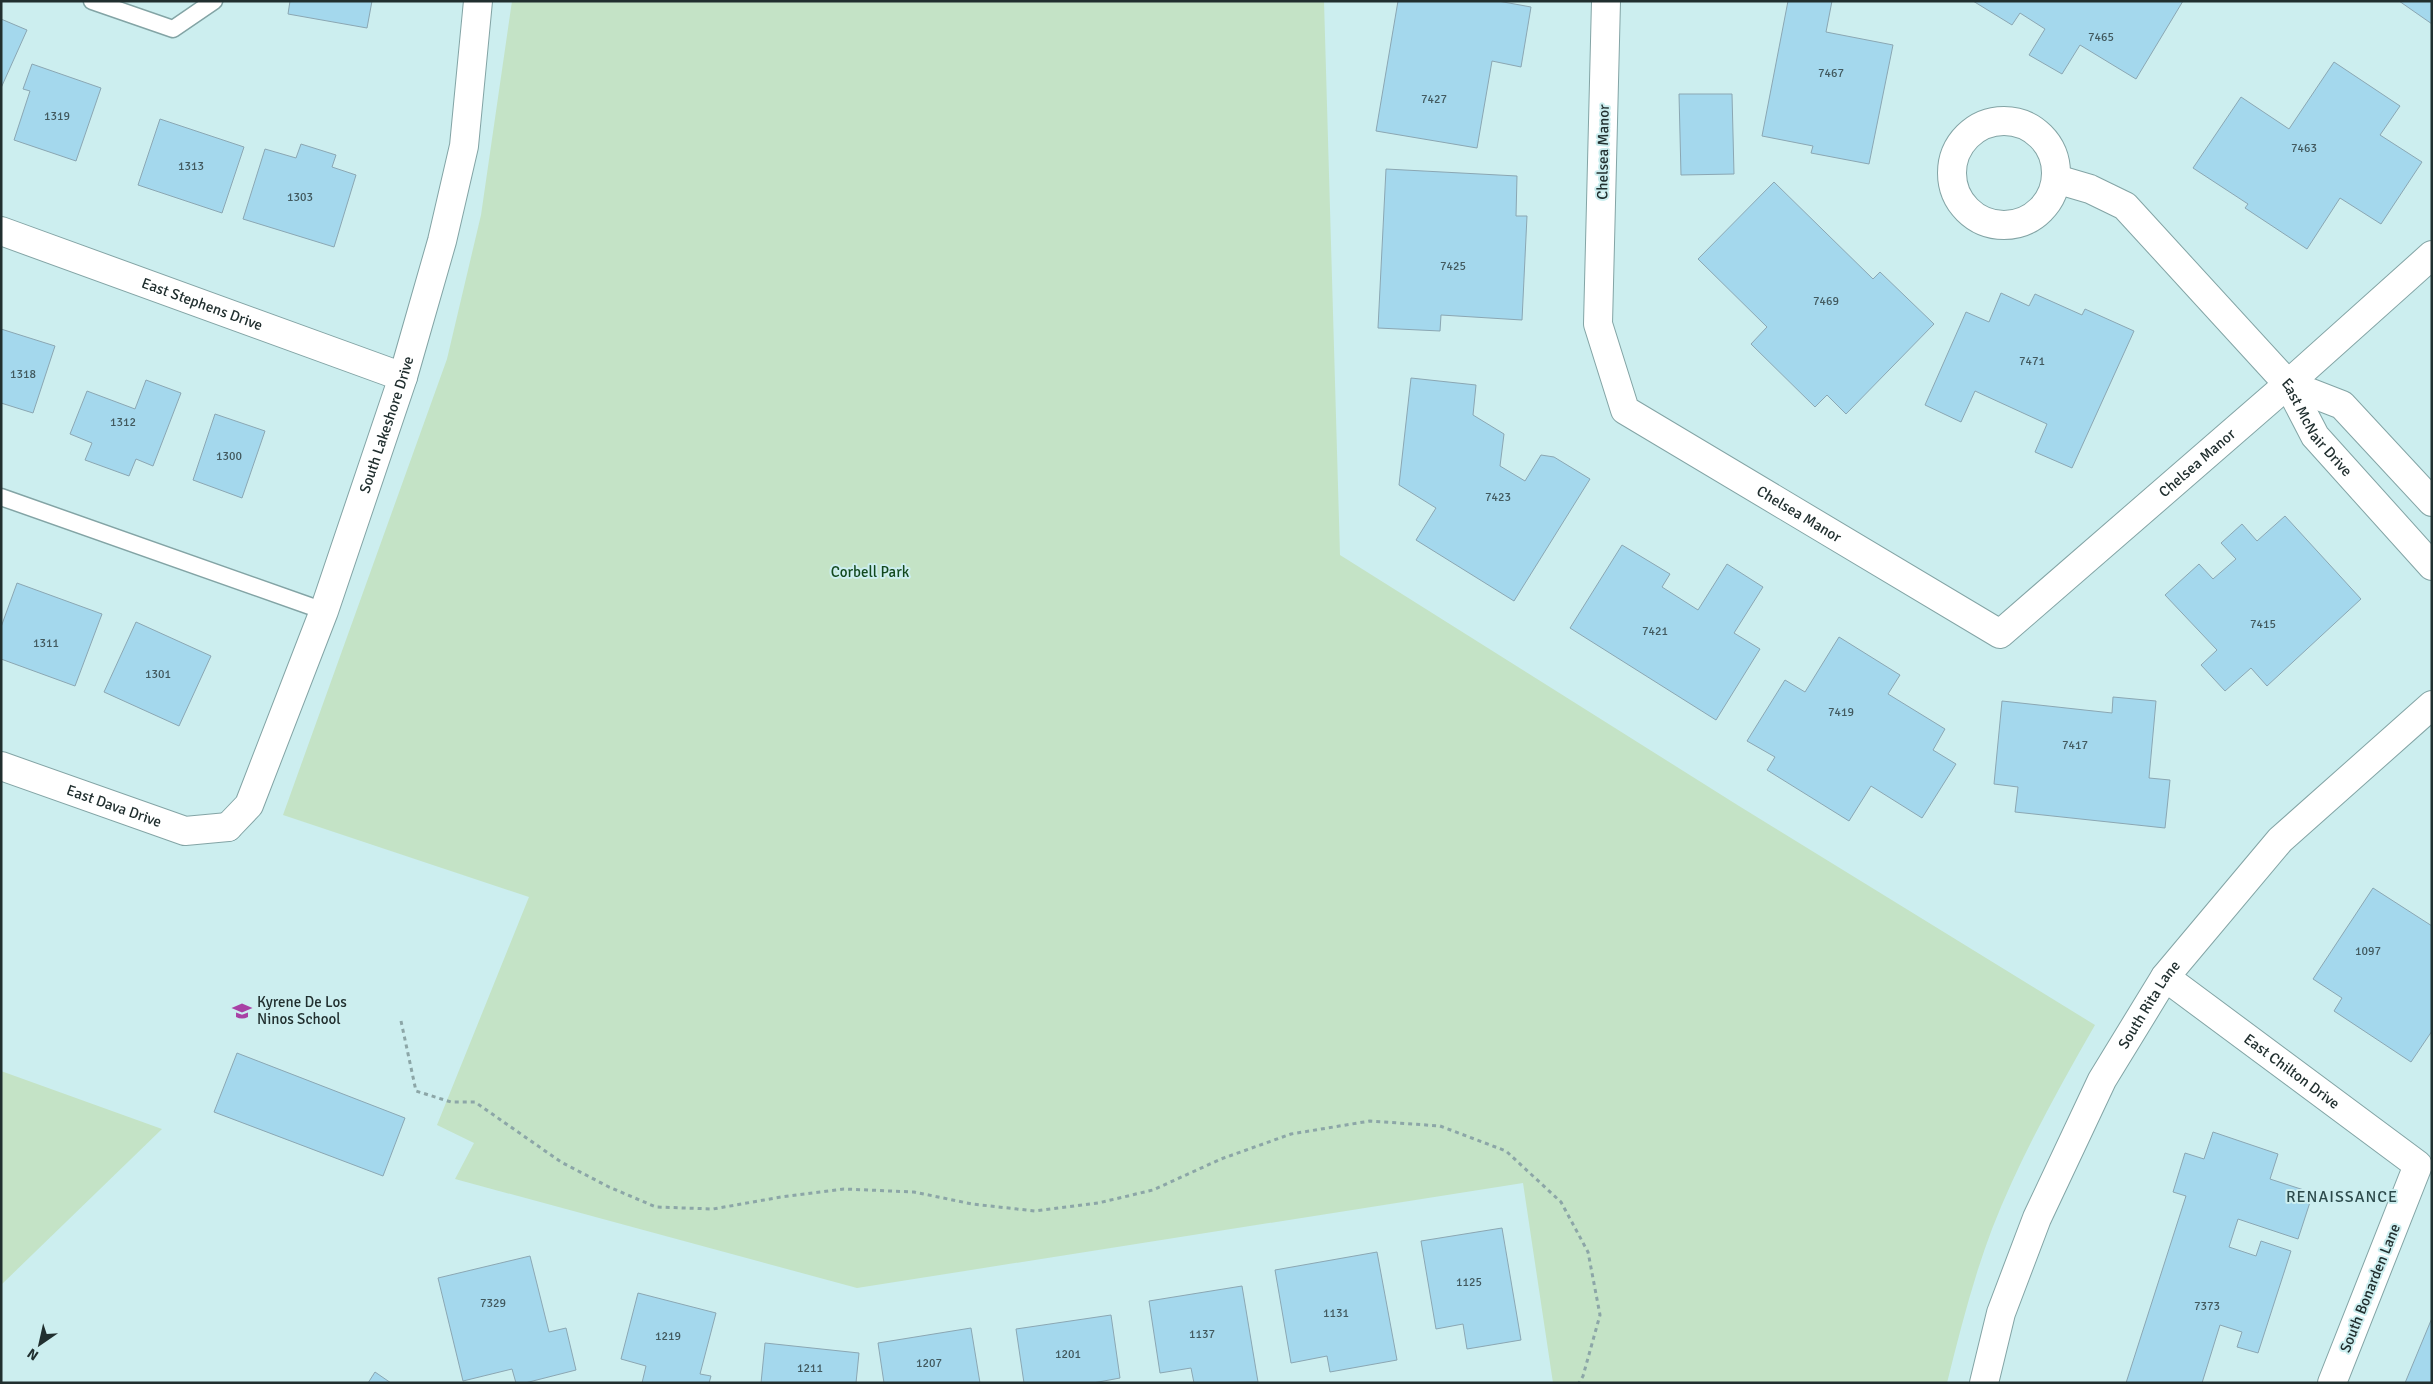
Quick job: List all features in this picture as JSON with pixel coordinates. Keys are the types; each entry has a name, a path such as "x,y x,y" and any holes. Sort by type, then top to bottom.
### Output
{"street":[{"name":"South Lakeshore Drive","path":"228,827 249,805 324,611 403,378 442,241 464,146 478,1"},
{"name":"Chelsea Manor","path":"1606,1 1598,324 1625,410 2000,634 2288,384 2432,255"},
{"path":"2056,179 2090,189 2125,206 2288,384"},
{"name":"East Stephens Drive","path":"1,231 403,378"},
{"name":"East McNair Drive","path":"2288,384 2342,405 2423,493"},
{"name":"East McNair Drive","path":"2288,384 2315,436 2432,566"},
{"path":"2382,511 2423,493"},
{"name":"South Rita Lane","path":"1984,1383 2001,1313 2038,1218 2102,1080 2166,977 2280,840 2432,705"},
{"name":"East Dava Drive","path":"1,766 185,831 228,827"},
{"name":"East Chilton Drive","path":"2166,977 2418,1165"},
{"name":"South Bonarden Lane","path":"2332,1383 2418,1165"}],"lane":[{"path":"92,1 174,29 214,1"},
{"path":"1,497 324,611"}],"path":[{"path":"401,1020 416,1091 451,1102 475,1102 561,1162 609,1188 656,1207 713,1209 781,1197 844,1189 914,1192 972,1204 1035,1210 1098,1203 1153,1190 1221,1159 1291,1134 1370,1121 1440,1126 1506,1151 1561,1202 1588,1252 1600,1316 1583,1376 1579,1383"}],"green space":[{"name":"Corbell Park","path":"512,1 1324,1 1340,555 1739,806 2095,1025 2040,1125 1992,1229 1973,1286 1947,1383 1553,1383 1523,1183 857,1288 455,1179 474,1143 437,1125 529,897 283,815 447,359 481,215"},
{"path":"1,1071 162,1129 1,1285"}],"building":[{"path":"290,1 372,1 367,28 288,14"},
{"path":"1398,1 1498,1 1531,7 1521,67 1492,61 1477,148 1376,131"},
{"path":"1788,1 1832,1 1826,32 1893,45 1869,164 1811,153 1813,146 1762,136"},
{"path":"1973,1 2183,1 2136,79 2080,45 2062,74 2029,55 2045,29 2020,13 2012,25"},
{"path":"2399,1 2432,1 2432,24"},
{"path":"1,19 27,30 1,88"},
{"path":"2334,62 2400,106 2380,135 2422,162 2381,224 2340,198 2307,249 2245,208 2248,204 2193,168 2241,97 2289,129"},
{"path":"32,64 101,88 76,161 14,140 30,91 23,89"},
{"path":"1679,94 1732,94 1734,174 1681,175"},
{"path":"160,119 244,147 222,213 138,185"},
{"path":"301,144 336,155 332,167 356,175 334,247 243,219 265,149 296,158"},
{"path":"1386,169 1517,176 1516,216 1527,216 1522,320 1441,315 1440,331 1378,328"},
{"path":"1774,182 1873,279 1880,272 1934,324 1846,414 1827,395 1815,407 1751,344 1767,327 1698,259"},
{"path":"2001,293 2029,306 2035,294 2082,315 2085,309 2134,331 2072,468 2035,452 2047,424 1975,391 1961,422 1925,405 1966,312 1989,322"},
{"path":"1,329 55,346 33,413 1,403"},
{"path":"1411,378 1476,385 1473,415 1504,434 1500,466 1525,481 1541,455 1554,457 1590,479 1514,601 1416,540 1436,508 1399,485"},
{"path":"146,380 181,393 153,466 136,459 129,476 85,460 92,443 70,434 87,391 135,409"},
{"path":"215,414 265,431 242,498 193,480"},
{"path":"2285,516 2361,599 2267,686 2251,668 2225,691 2201,665 2217,650 2165,595 2199,564 2213,579 2236,559 2221,543 2242,524 2257,541"},
{"path":"1622,545 1670,574 1662,587 1698,610 1727,564 1763,587 1734,633 1760,649 1716,720 1570,628"},
{"path":"17,583 102,614 75,686 1,659 1,627"},
{"path":"136,622 211,656 179,726 104,692"},
{"path":"1839,637 1900,675 1888,694 1945,729 1933,750 1956,764 1922,818 1871,786 1849,821 1767,770 1775,757 1747,741 1785,680 1805,692"},
{"path":"2113,697 2156,701 2149,778 2170,780 2165,828 2015,812 2018,787 1994,784 2002,701 2112,713"},
{"path":"2373,888 2432,926 2432,1031 2411,1062 2334,1011 2342,998 2313,979"},
{"path":"237,1053 405,1118 383,1176 214,1112"},
{"path":"2213,1132 2278,1154 2270,1179 2313,1193 2298,1239 2238,1219 2229,1247 2256,1256 2261,1241 2291,1251 2258,1353 2237,1347 2242,1332 2220,1325 2202,1383 2126,1383 2186,1196 2173,1192 2185,1153 2204,1159"},
{"path":"1502,1228 1521,1340 1467,1349 1463,1324 1436,1329 1421,1241"},
{"path":"1377,1252 1397,1360 1330,1372 1327,1356 1291,1363 1275,1270"},
{"path":"530,1256 549,1332 566,1328 576,1370 525,1383 516,1383 512,1369 463,1381 438,1278"},
{"path":"1242,1286 1258,1382 1194,1383 1191,1368 1160,1373 1149,1301"},
{"path":"638,1293 716,1313 700,1374 711,1376 709,1383 642,1383 646,1366 621,1359"},
{"path":"1111,1315 1120,1378 1093,1383 1024,1383 1016,1329"},
{"path":"2432,1318 2432,1383 2405,1383"},
{"path":"971,1328 980,1383 884,1383 878,1343"},
{"path":"765,1343 859,1353 856,1383 761,1383"},
{"path":"375,1372 391,1383 368,1383"}],"place":[{"name":"Kyrene De Los Ninos School","path":"242,1011"}],"district":[{"name":"RENAISSANCE","path":"2342,1197"}]}
